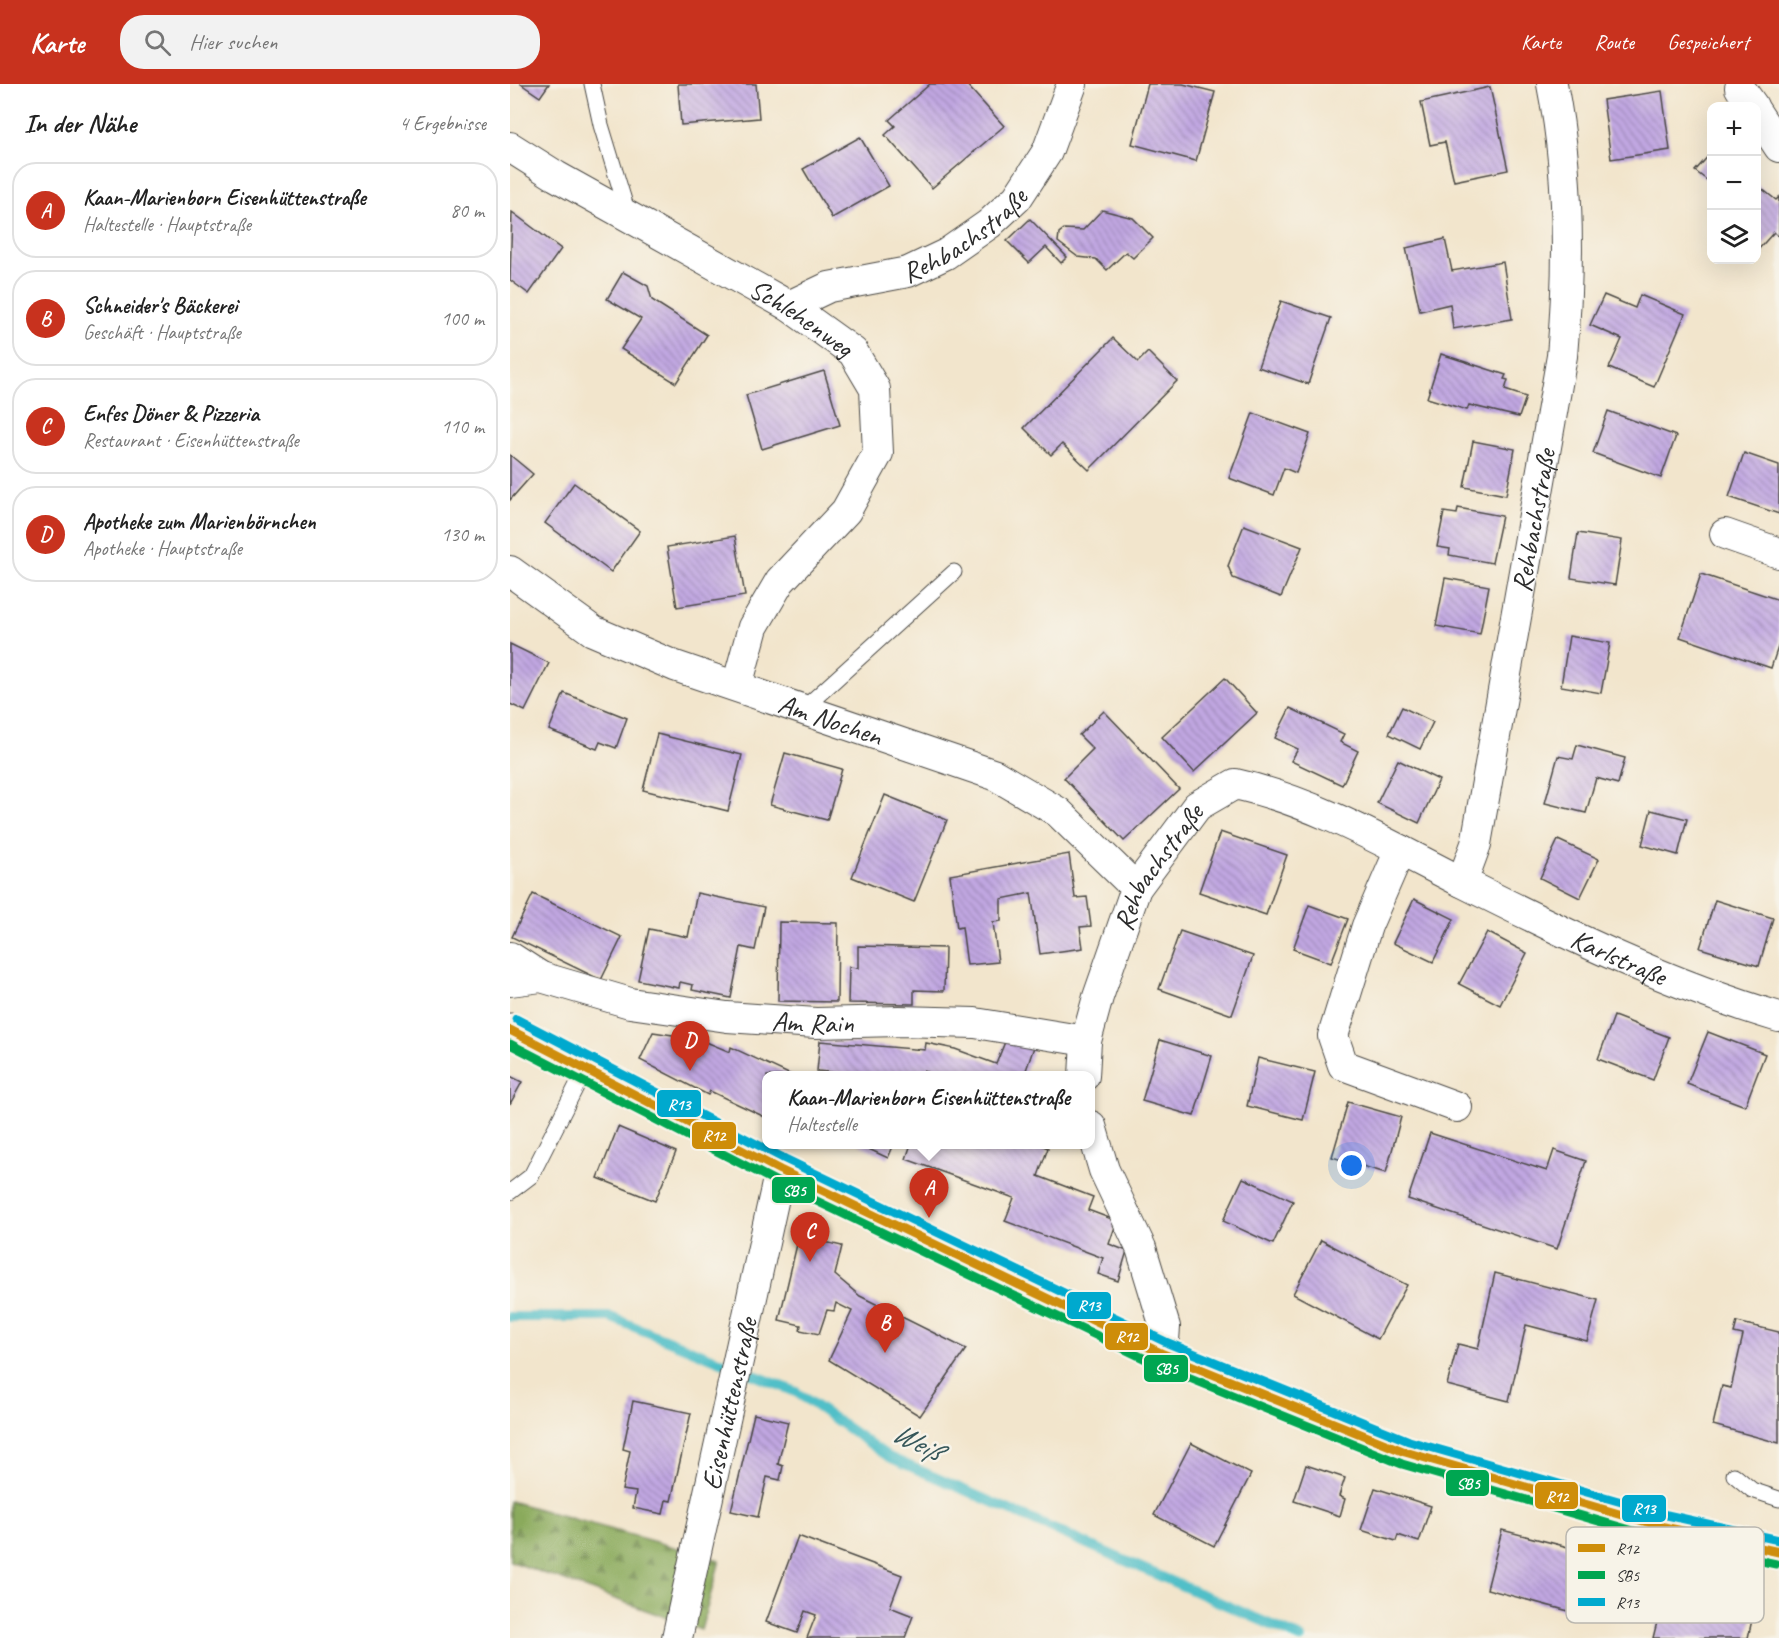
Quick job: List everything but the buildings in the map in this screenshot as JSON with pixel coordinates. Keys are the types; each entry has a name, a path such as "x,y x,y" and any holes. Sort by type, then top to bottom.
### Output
{"main road":[{"path":"510,1030 780,1170 1163,1354 1405,1452 1664,1527"},
{"path":"1764,1549 1779,1552"}],"street":[{"name":"Rehbachstraße","path":"789,306 829,287 908,272 946,254 989,224 1017,198 1047,152 1072,84"},
{"name":"Rehbachstraße","path":"1084,1071 1086,1041 1098,997 1136,888 1197,807 1235,784 1272,792 1400,850 1462,882 1476,844 1562,356 1568,287 1567,196 1552,84"},
{"path":"1761,119 1779,147"},
{"name":"Schlehenweg","path":"510,147 556,176 789,306 854,352 875,389 878,453 846,511 780,581 753,627 737,686"},
{"path":"1725,534 1779,553"},
{"name":"Am Nochen","path":"510,571 594,631 675,666 995,775 1058,812 1136,888"},
{"path":"1400,850 1367,926 1333,1036 1343,1065 1457,1107"},
{"name":"Karlstraße","path":"1462,882 1625,960 1746,1007 1779,1017"},
{"name":"Am Rain","path":"510,957 541,977 630,1003 727,1017 816,1023 899,1021 975,1023 1086,1041"},
{"name":"Am Rain","path":"510,981 541,977"},
{"path":"1095,1140 1104,1170 1141,1248 1165,1327 1163,1354"},
{"name":"Eisenhüttenstraße","path":"677,1638 780,1170"}],"lane":[{"path":"592,84 601,125 628,217"},
{"path":"803,709 954,572"},
{"path":"510,1192 531,1176 585,1069"},
{"path":"1734,1475 1752,1490 1779,1499"}],"green space":[{"path":"510,1501 720,1560 701,1630 510,1561"}],"waterway":[{"name":"Weiß","path":"510,1317 610,1317 796,1392 889,1457 1301,1638"}],"transit line":[{"name":"R13","path":"516,1019 762,1147"},
{"name":"R12","path":"510,1030 780,1170 1163,1354 1405,1452 1664,1527"},
{"name":"SB5","path":"510,1044 775,1181 1158,1365 1402,1464 1620,1527"},
{"name":"R13","path":"766,1149 1168,1343 1409,1441 1667,1515 1721,1527"},
{"name":"R13","path":"1764,1537 1779,1540"},
{"name":"R12","path":"1764,1549 1779,1552"},
{"name":"SB5","path":"1764,1561 1776,1564"}],"place":[{"name":"Apotheke zum Marienbörnchen","path":"690,1071"},
{"name":"Kaan-Marienborn Eisenhüttenstraße","path":"929,1218"},
{"name":"Enfes Döner & Pizzeria","path":"810,1262"},
{"name":"Schneider's Bäckerei","path":"885,1353"}]}
